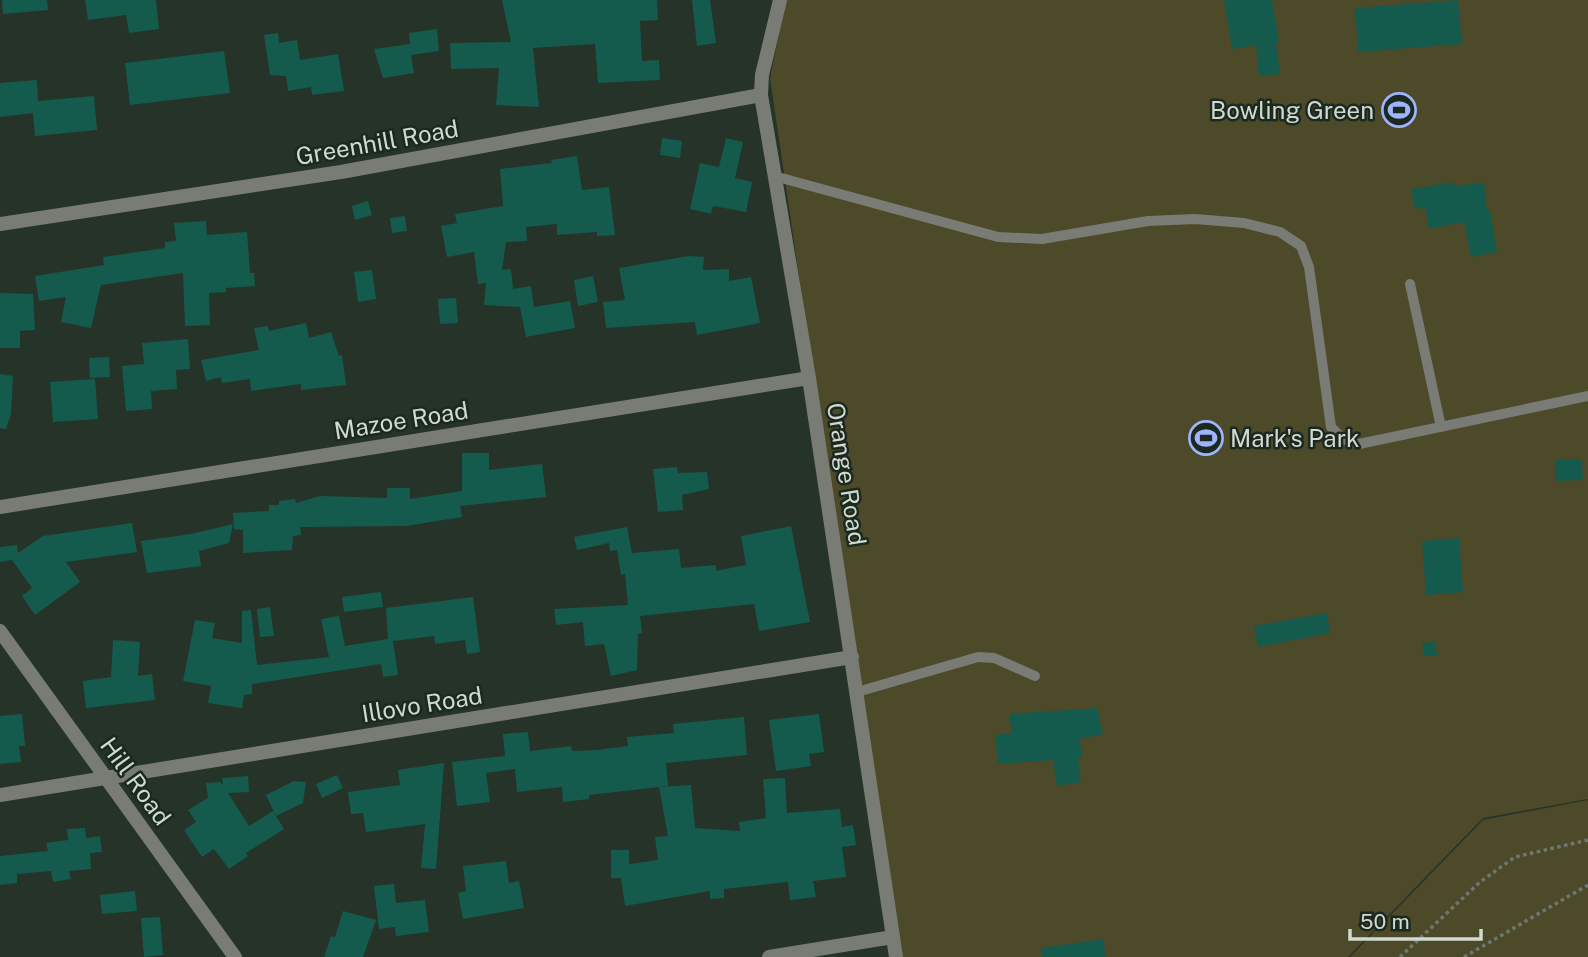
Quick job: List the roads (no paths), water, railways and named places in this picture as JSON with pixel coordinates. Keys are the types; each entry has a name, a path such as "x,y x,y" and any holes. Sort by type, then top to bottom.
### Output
{"street":[{"name":"Orange Road","path":"780,0 762,75 761,95 810,378 896,957"},
{"name":"Greenhill Road","path":"0,224 341,172 761,95"},
{"name":"Mazoe Road","path":"0,507 810,378"},
{"name":"Hill Road","path":"0,631 235,957"},
{"name":"Illovo Road","path":"0,795 852,657"},
{"path":"769,957 893,937"}],"lane":[{"path":"774,176 998,237 1042,239 1148,221 1195,219 1244,223 1280,232 1301,246 1309,267 1331,427 1343,439 1359,444 1588,396"},
{"path":"1410,284 1441,427"},
{"path":"857,692 978,657 1001,660 1035,676"}],"place":[{"name":"Bowling Green","path":"1399,110"},
{"name":"Mark's Park","path":"1206,438"}]}
